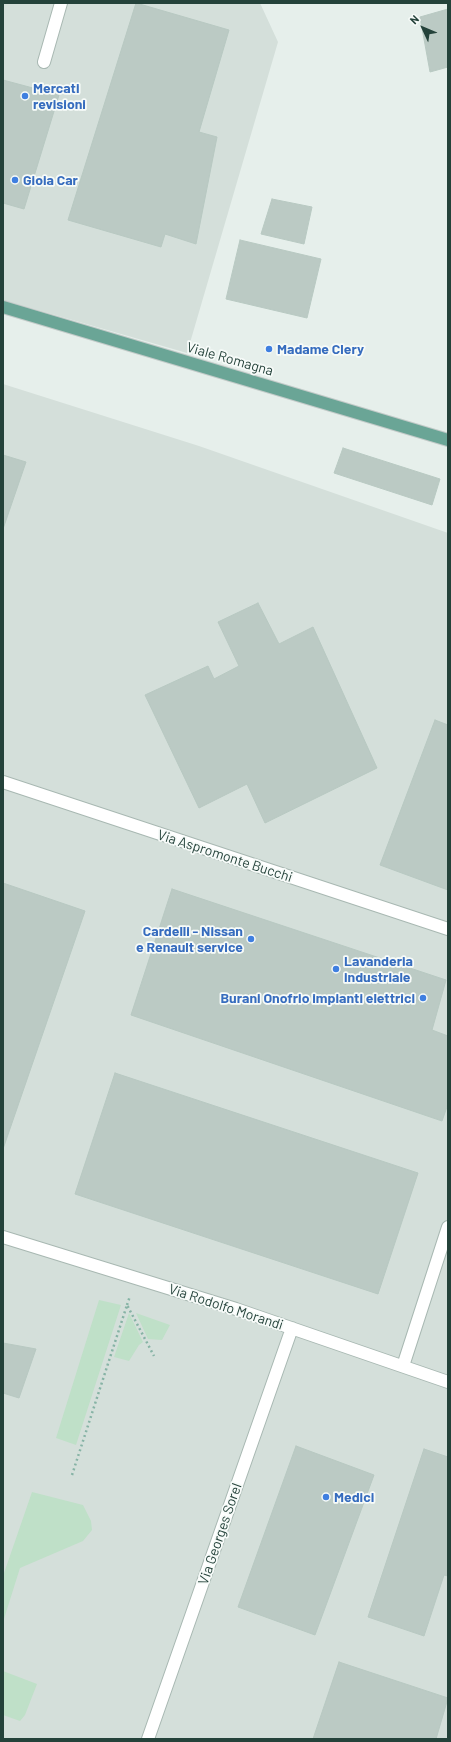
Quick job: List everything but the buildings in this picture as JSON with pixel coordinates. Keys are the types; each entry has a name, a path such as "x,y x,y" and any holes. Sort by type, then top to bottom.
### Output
{"main road":[{"name":"Viale Romagna","path":"3,307 448,440"}],"street":[{"path":"44,62 61,3"},
{"name":"Via Aspromonte Bucchi","path":"3,782 448,929"},
{"path":"403,1366 448,1227"},
{"name":"Via Rodolfo Morandi","path":"3,1237 236,1309 448,1382"},
{"name":"Via Georges Sorel","path":"148,1739 292,1328"}],"path":[{"path":"72,1474 127,1305 154,1356"}],"shaded area":[{"path":"3,3 260,3 278,42 187,353 3,300"},
{"path":"3,384 199,446 448,533 448,1739 3,1739"}],"green space":[{"path":"99,1300 121,1305 76,1445 56,1438"},
{"path":"129,1313 143,1342 139,1345 129,1361 114,1357"},
{"path":"136,1313 170,1325 162,1340 148,1339"},
{"path":"32,1492 83,1505 91,1521 92,1530 83,1541 20,1568 3,1622 3,1576"},
{"path":"3,1671 37,1684 25,1715 20,1721 3,1715"}],"place":[{"name":"Mercati revisioni","path":"25,96"},
{"name":"Gioia Car","path":"15,180"},
{"name":"Madame Clery","path":"269,349"},
{"name":"Cardelli - Nissan e Renault service","path":"251,939"},
{"name":"Lavanderia industriale","path":"336,969"},
{"name":"Burani Onofrio impianti elettrici","path":"423,998"},
{"name":"Medici","path":"326,1497"}]}
